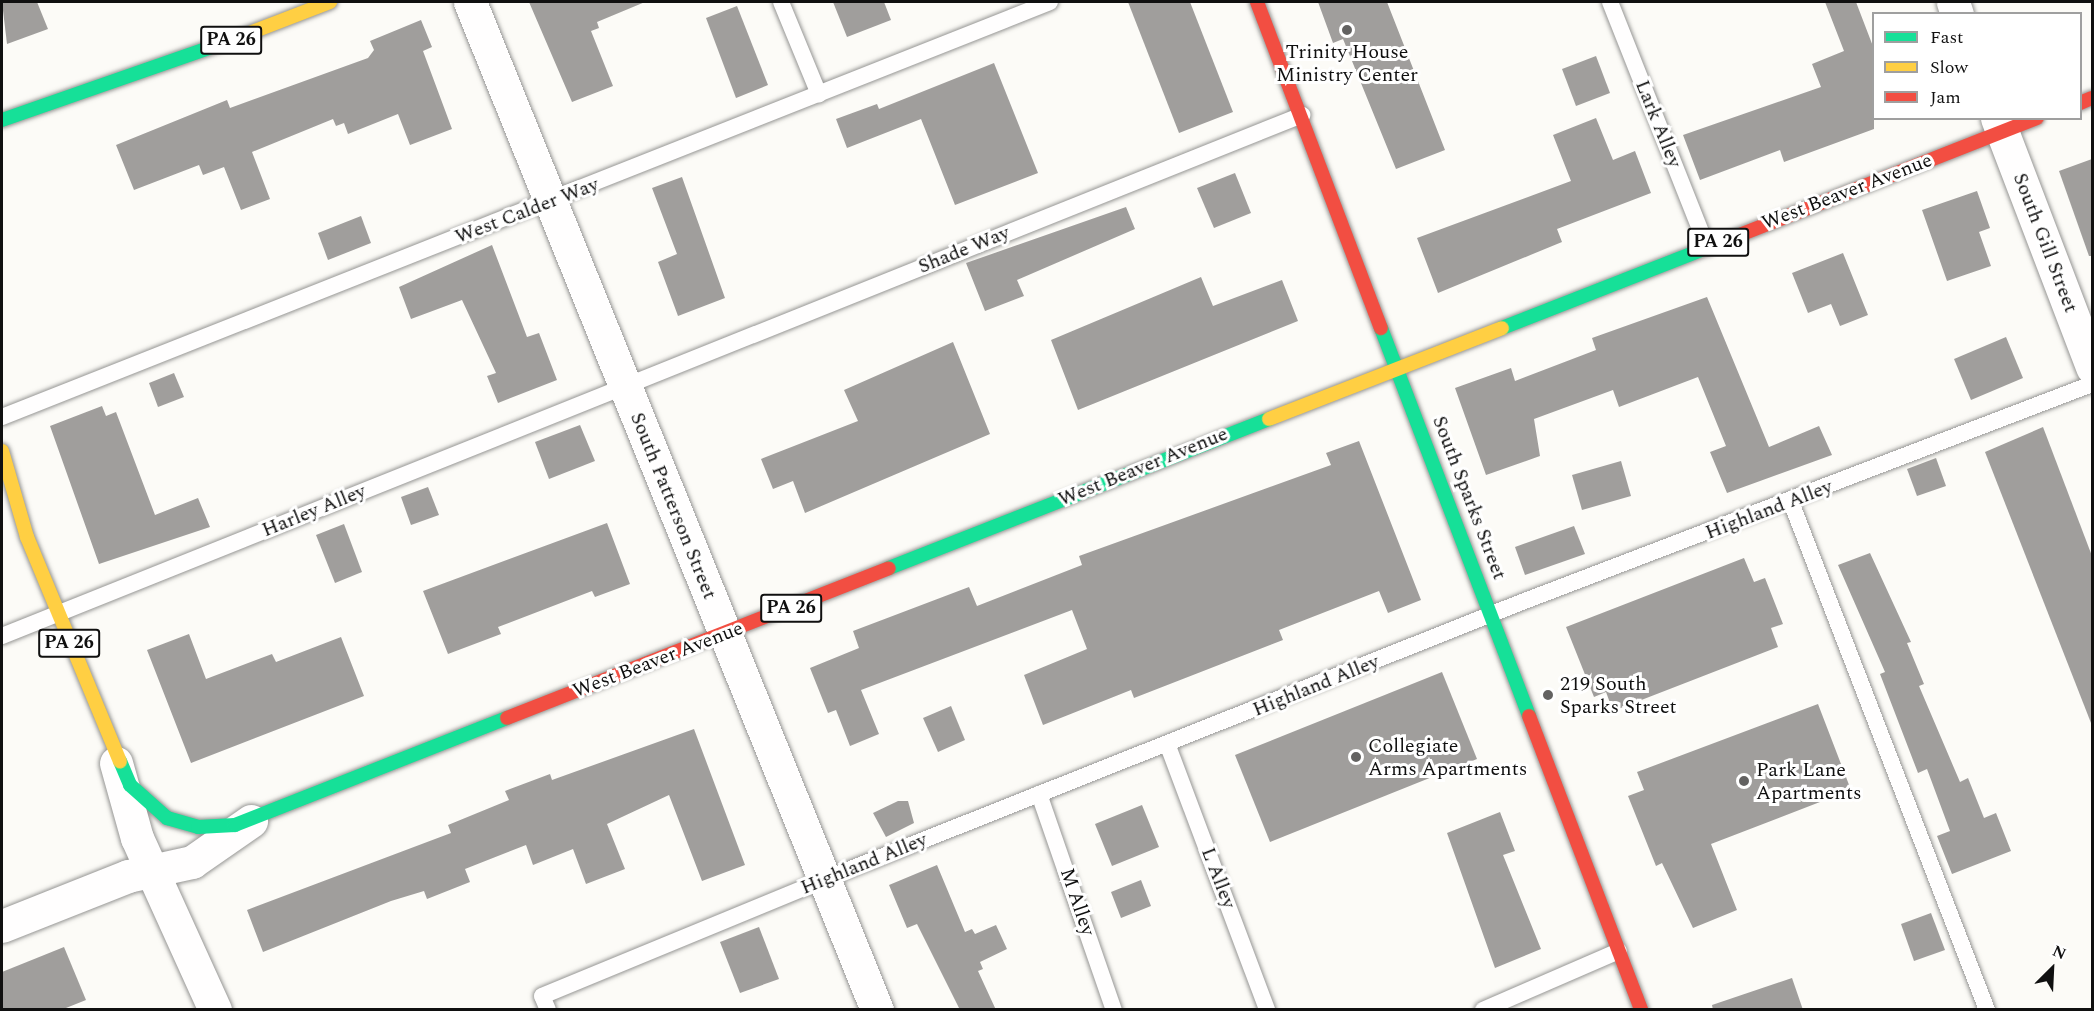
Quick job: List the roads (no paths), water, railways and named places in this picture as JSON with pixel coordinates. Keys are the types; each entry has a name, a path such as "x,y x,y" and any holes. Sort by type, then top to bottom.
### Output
{"main road":[{"name":"PA 26","path":"2,120 132,78 330,2"},
{"name":"South Sparks Street","path":"1257,2 1493,615 1641,1010"},
{"path":"42,124 132,78"},
{"name":"West Beaver Avenue","path":"112,750 135,792 178,821 210,827 251,821 1398,366 1707,247 2000,125 2026,120"},
{"path":"2,451 27,537"},
{"name":"PA 26","path":"2,494 27,537 112,750"}],"street":[{"name":"South Patterson Street","path":"470,2 626,386 723,635 877,1010"},
{"name":"South Gill Street","path":"2000,125 2092,367"},
{"path":"112,750 137,838 154,869 214,1010"},
{"name":"West Beaver Avenue","path":"2,926 154,869 192,862 251,821"}],"lane":[{"path":"781,2 819,94"},
{"name":"West Calder Way","path":"2,417 551,202 1050,2"},
{"name":"Lark Alley","path":"1610,2 1707,247"},
{"name":"Shade Way","path":"626,386 1302,115"},
{"name":"Highland Alley","path":"545,1003 823,880 1168,746 1493,615 2092,384"},
{"name":"Harley Alley","path":"2,636 626,386"},
{"path":"1791,502 1987,1010"},
{"name":"L Alley","path":"1168,746 1267,1010"},
{"name":"M Alley","path":"1040,794 1114,1010"},
{"path":"1483,1010 1619,951"}],"place":[{"name":"Trinity House Ministry Center","path":"1347,30"},
{"name":"219 South Sparks Street","path":"1548,695"},
{"name":"Collegiate Arms Apartments","path":"1356,757"},
{"name":"Park Lane Apartments","path":"1744,781"}]}
